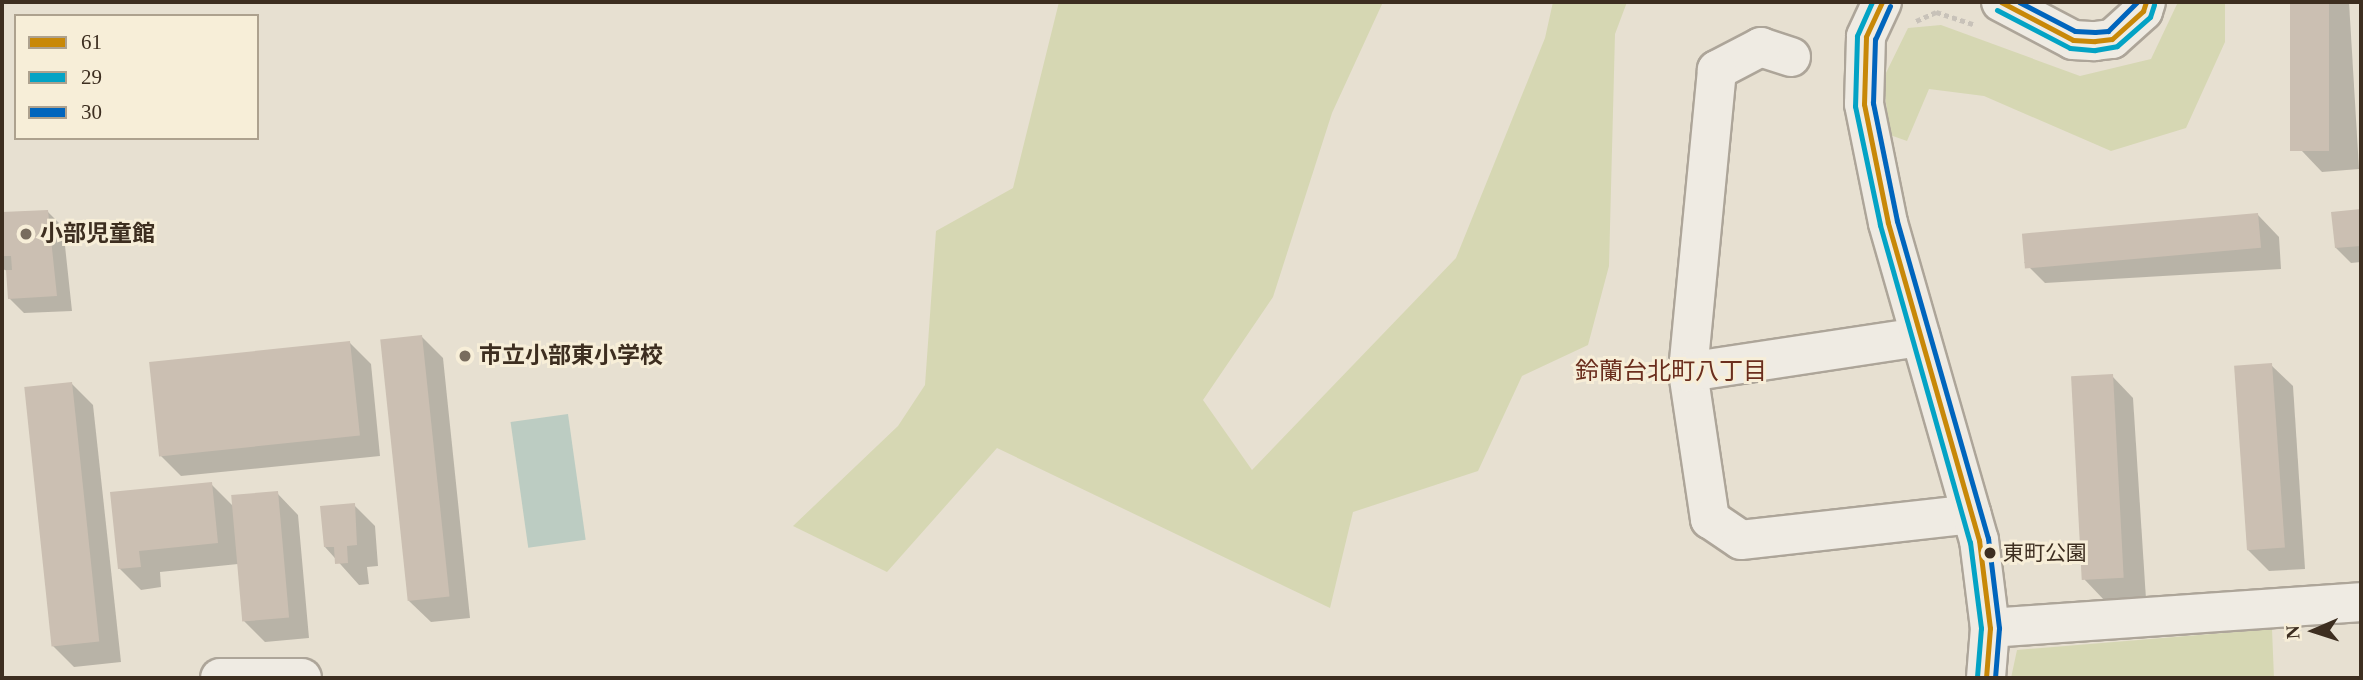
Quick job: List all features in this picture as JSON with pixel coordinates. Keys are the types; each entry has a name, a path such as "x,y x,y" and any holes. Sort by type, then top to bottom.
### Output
{"street":[{"path":"1882,2 1866,37 1864,104 1888,223 1972,514 1990,628 1986,678"},
{"path":"1993,16 2073,40 2095,41 2112,39 2143,11 2146,2"},
{"path":"1791,57 1761,47 1717,70 1688,372 1710,519 1741,540 1972,514"},
{"path":"1688,372 1920,337"},
{"path":"1990,628 2361,602"},
{"path":"226,678 302,678"}],"path":[{"path":"1913,27 1917,19 1936,12 1993,16"}],"green space":[{"path":"1059,2 1383,2 1332,113 1273,297 1203,400 1252,470 1456,258 1545,38 1553,2 1627,2 1615,34 1609,266 1588,345 1522,376 1478,471 1353,512 1330,608 997,448 887,572 793,526 898,426 925,385 936,231 1013,188"},
{"path":"2178,2 2225,2 2225,42 2186,128 2111,151 1984,96 1929,89 1907,141 1890,135 1883,79 1908,28 1941,25 2080,76 2151,59"},
{"path":"2272,629 2274,678 2011,678 2017,650"}],"shaded area":[{"path":"568,414 586,540 528,548 511,422"}],"building":[{"path":"2290,2 2329,2 2329,151 2290,151"},
{"path":"2361,209 2361,246 2335,248 2331,212"},
{"name":"小部児童館","path":"48,210 57,296 8,299 6,270 12,270 11,256 2,256 2,212"},
{"path":"2258,213 2261,248 2025,269 2022,234"},
{"path":"422,335 449,597 408,601 380,339"},
{"path":"350,341 360,435 159,457 149,362"},
{"path":"2272,363 2285,548 2247,550 2234,366"},
{"path":"2113,374 2124,578 2082,580 2071,376"},
{"path":"72,382 99,642 52,647 24,387"},
{"path":"212,482 218,543 139,551 141,567 118,569 110,492"},
{"path":"278,491 289,618 242,622 231,495"},
{"path":"355,503 357,545 347,546 348,563 335,564 334,547 324,547 320,506"}],"transit line":[{"name":"29","path":"1872,2 1857,36 1855,106 1880,225 1970,542 1981,628 1977,677"},
{"name":"61","path":"1882,2 1866,37 1864,104 1888,223 1979,540 1990,628 1986,678"},
{"name":"61","path":"2001,2 2073,40 2095,41 2112,39 2143,11 2146,2"},
{"name":"30","path":"2019,2 2075,31 2095,32 2108,31 2137,2"},
{"name":"29","path":"1997,10 2070,48 2095,50 2117,46 2150,17 2154,5"},
{"name":"30","path":"1890,6 1875,39 1873,103 1897,221 1988,538 1999,628 1995,678"}],"place":[{"name":"小部児童館","path":"26,234"},
{"name":"市立小部東小学校","path":"465,356"},
{"name":"東町公園","path":"1990,553"}],"district":[{"name":"鈴蘭台北町八丁目","path":"1671,372"}]}
